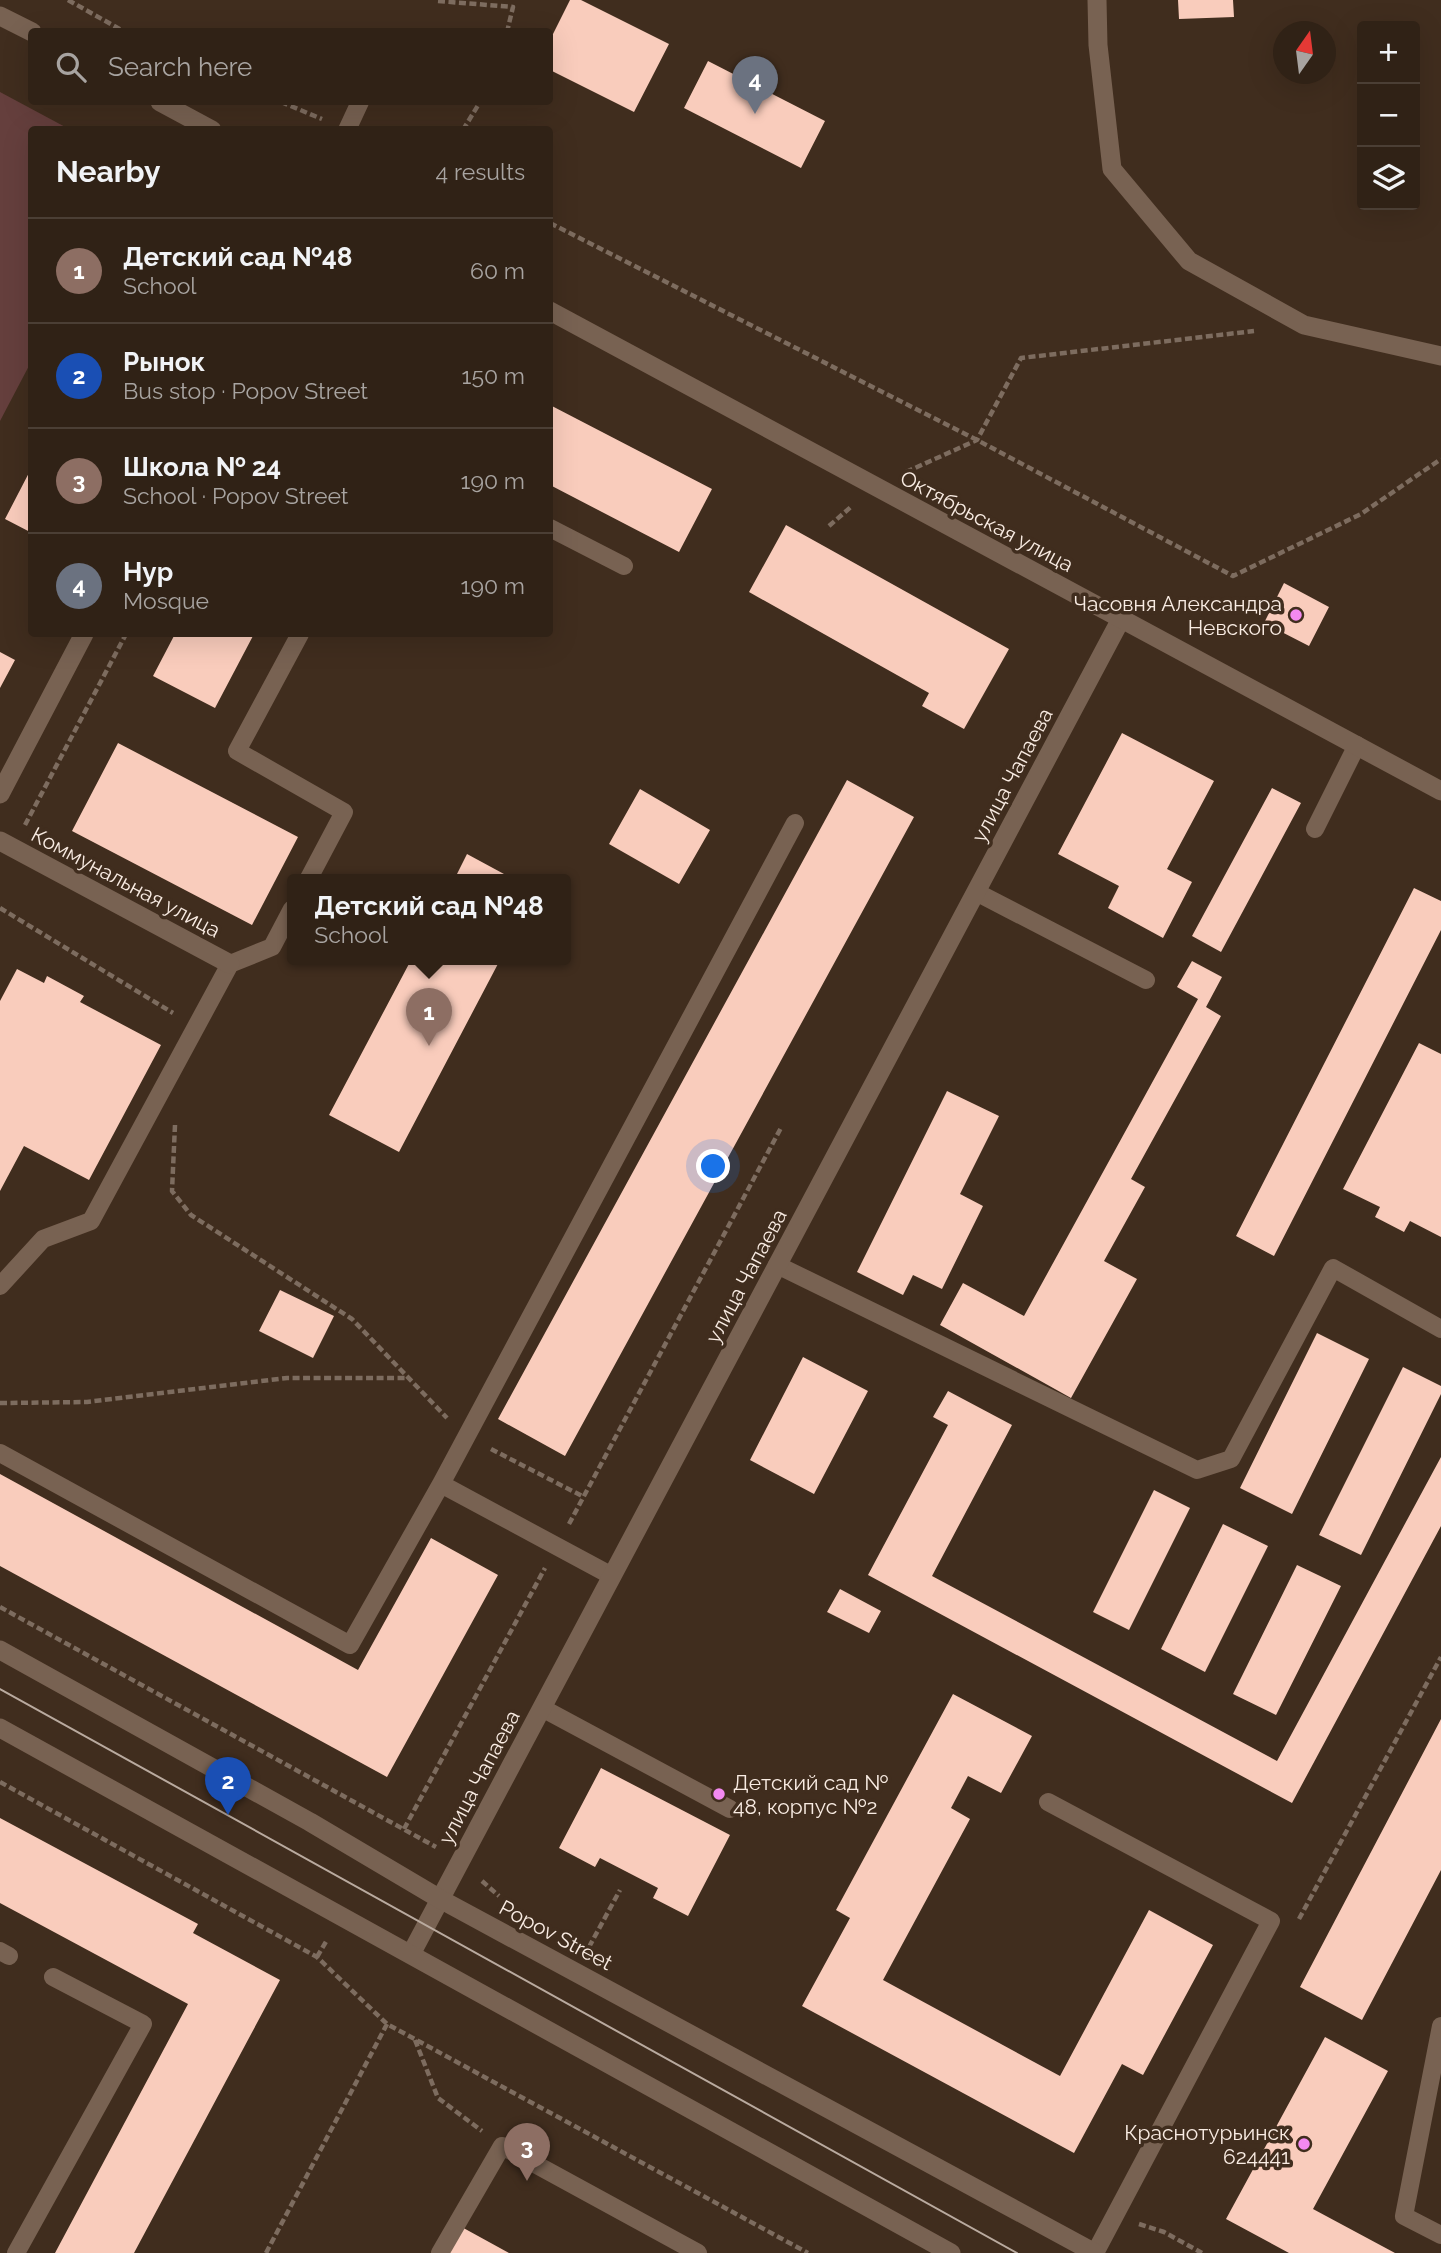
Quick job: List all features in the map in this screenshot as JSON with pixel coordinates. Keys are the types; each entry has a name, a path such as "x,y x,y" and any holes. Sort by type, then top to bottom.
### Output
{"street":[{"path":"1097,0 1098,45 1112,169 1189,261 1304,325 1441,356"},
{"path":"0,16 28,31"},
{"path":"166,105 205,126"},
{"name":"Октябрьская улица","path":"553,313 1441,791"},
{"name":"улица Чапаева","path":"411,1954 1121,619"},
{"path":"0,794 82,637"},
{"name":"Коммунальная улица","path":"7,844 230,964"},
{"name":"Popov Street","path":"0,1650 310,1822 440,1899 1095,2253"},
{"path":"0,1728 951,2253"}],"lane":[{"path":"348,126 359,105"},
{"path":"553,530 624,566"},
{"path":"298,637 237,751 344,812 311,874"},
{"path":"1315,829 1357,746"},
{"path":"0,1453 350,1645 441,1484 795,823"},
{"path":"976,892 1146,980"},
{"path":"0,1286 43,1240 91,1221 230,964 272,947 287,918"},
{"path":"777,1265 1197,1469 1231,1459 1333,1268 1441,1329"},
{"path":"441,1484 612,1576"},
{"path":"542,1708 730,1809"},
{"path":"1048,1802 1271,1921 1095,2253"},
{"path":"16,2253 143,2025 52,1977"},
{"path":"1441,2026 1404,2216 1441,2235"},
{"path":"440,2253 502,2146 698,2253"}],"path":[{"path":"68,0 118,28"},
{"path":"438,1 513,7 508,28"},
{"path":"288,105 340,126"},
{"path":"465,126 478,105"},
{"path":"553,224 977,440 1233,576 1361,514 1441,458"},
{"path":"829,526 875,486 977,440 1021,358 1304,325"},
{"path":"7,844 124,637"},
{"path":"0,908 176,1015"},
{"path":"0,1403 87,1402 287,1378 407,1378 352,1319 191,1215 172,1191 176,1113"},
{"path":"404,1829 782,1126"},
{"path":"0,1607 461,1860 508,1905"},
{"path":"1271,1921 1293,1929 1441,1657"},
{"path":"0,1782 317,1957 387,2024 808,2253"},
{"path":"588,1948 620,1890"},
{"path":"577,1941 601,1954"},
{"path":"266,2253 387,2024"},
{"path":"415,2039 438,2098 502,2146"},
{"path":"1116,2216 1164,2232 1202,2253"}],"shaded area":[{"path":"0,92 63,126 28,126 28,368 0,421"}],"building":[{"path":"570,0 581,0 669,44 634,112 553,72 553,34"},
{"path":"1178,0 1233,0 1234,17 1179,19"},
{"path":"708,61 825,121 801,168 684,108"},
{"path":"553,407 712,489 679,552 553,487"},
{"path":"28,475 28,531 5,519"},
{"path":"786,525 1009,649 964,729 922,706 929,693 749,592"},
{"name":"Часовня Александра Невского","path":"1284,583 1329,607 1309,646 1264,623"},
{"path":"173,637 252,637 215,708 153,676"},
{"path":"0,652 15,660 0,688"},
{"path":"1122,733 1214,781 1167,869 1192,882 1163,938 1108,908 1119,886 1058,854"},
{"path":"118,743 298,837 252,925 72,831"},
{"path":"847,780 914,817 565,1456 498,1419"},
{"path":"1272,788 1301,803 1221,952 1192,936"},
{"path":"640,789 710,830 679,884 609,844"},
{"path":"467,854 504,874 457,874"},
{"path":"1414,888 1441,901 1441,930 1274,1256 1236,1236"},
{"path":"1192,961 1222,977 1206,1007 1221,1016 1131,1179 1145,1187 1104,1261 1137,1279 1071,1398 940,1325 963,1283 1024,1316 1198,999 1177,987"},
{"path":"408,965 497,965 399,1152 329,1115"},
{"path":"17,969 44,983 47,976 84,996 80,1002 161,1045 89,1180 24,1146 0,1191 0,1001"},
{"path":"1419,1043 1441,1054 1441,1237 1410,1221 1404,1232 1375,1217 1380,1207 1343,1189"},
{"path":"947,1091 999,1116 960,1194 983,1206 942,1289 913,1275 903,1295 857,1272"},
{"path":"280,1290 334,1316 313,1358 259,1331"},
{"path":"1317,1333 1369,1359 1292,1514 1240,1488"},
{"path":"803,1357 868,1391 814,1494 750,1460"},
{"path":"1403,1367 1441,1386 1441,1394 1361,1555 1319,1535"},
{"path":"948,1391 1012,1425 932,1576 1277,1761 1441,1457 1441,1526 1292,1803 868,1575 948,1425 933,1417"},
{"path":"0,1474 358,1670 431,1538 498,1575 387,1777 0,1566"},
{"path":"1154,1490 1190,1508 1129,1630 1093,1612"},
{"path":"1223,1524 1268,1546 1205,1672 1161,1649"},
{"path":"1297,1565 1341,1586 1276,1715 1233,1694"},
{"path":"840,1589 881,1611 869,1633 827,1612"},
{"path":"953,1694 1032,1736 1001,1793 968,1776 951,1808 970,1819 883,1980 1060,2076 1149,1910 1213,1945 1143,2075 1122,2064 1074,2153 802,2006 850,1918 836,1910"},
{"path":"1441,1719 1441,1870 1362,2020 1300,1987"},
{"path":"601,1768 730,1835 688,1916 653,1898 658,1888 600,1858 595,1867 559,1848"},
{"path":"0,1818 198,1924 193,1933 280,1980 134,2253 55,2253 188,2004 0,1903"},
{"path":"1325,2037 1388,2071 1313,2209 1395,2253 1289,2253 1226,2219"},
{"path":"458,2225 509,2253 443,2253"}],"tram line":[{"path":"0,1689 1017,2253"}],"place":[{"name":"Нур","path":"755,114"},
{"name":"Часовня Александра Невского","path":"1296,615"},
{"name":"Детский сад №48","path":"429,1046"},
{"name":"Детский сад № 48, корпус №2","path":"719,1794"},
{"name":"Рынок","path":"228,1815"},
{"name":"Краснотурьинск 624441","path":"1304,2144"},
{"name":"Школа № 24","path":"527,2181"}]}
